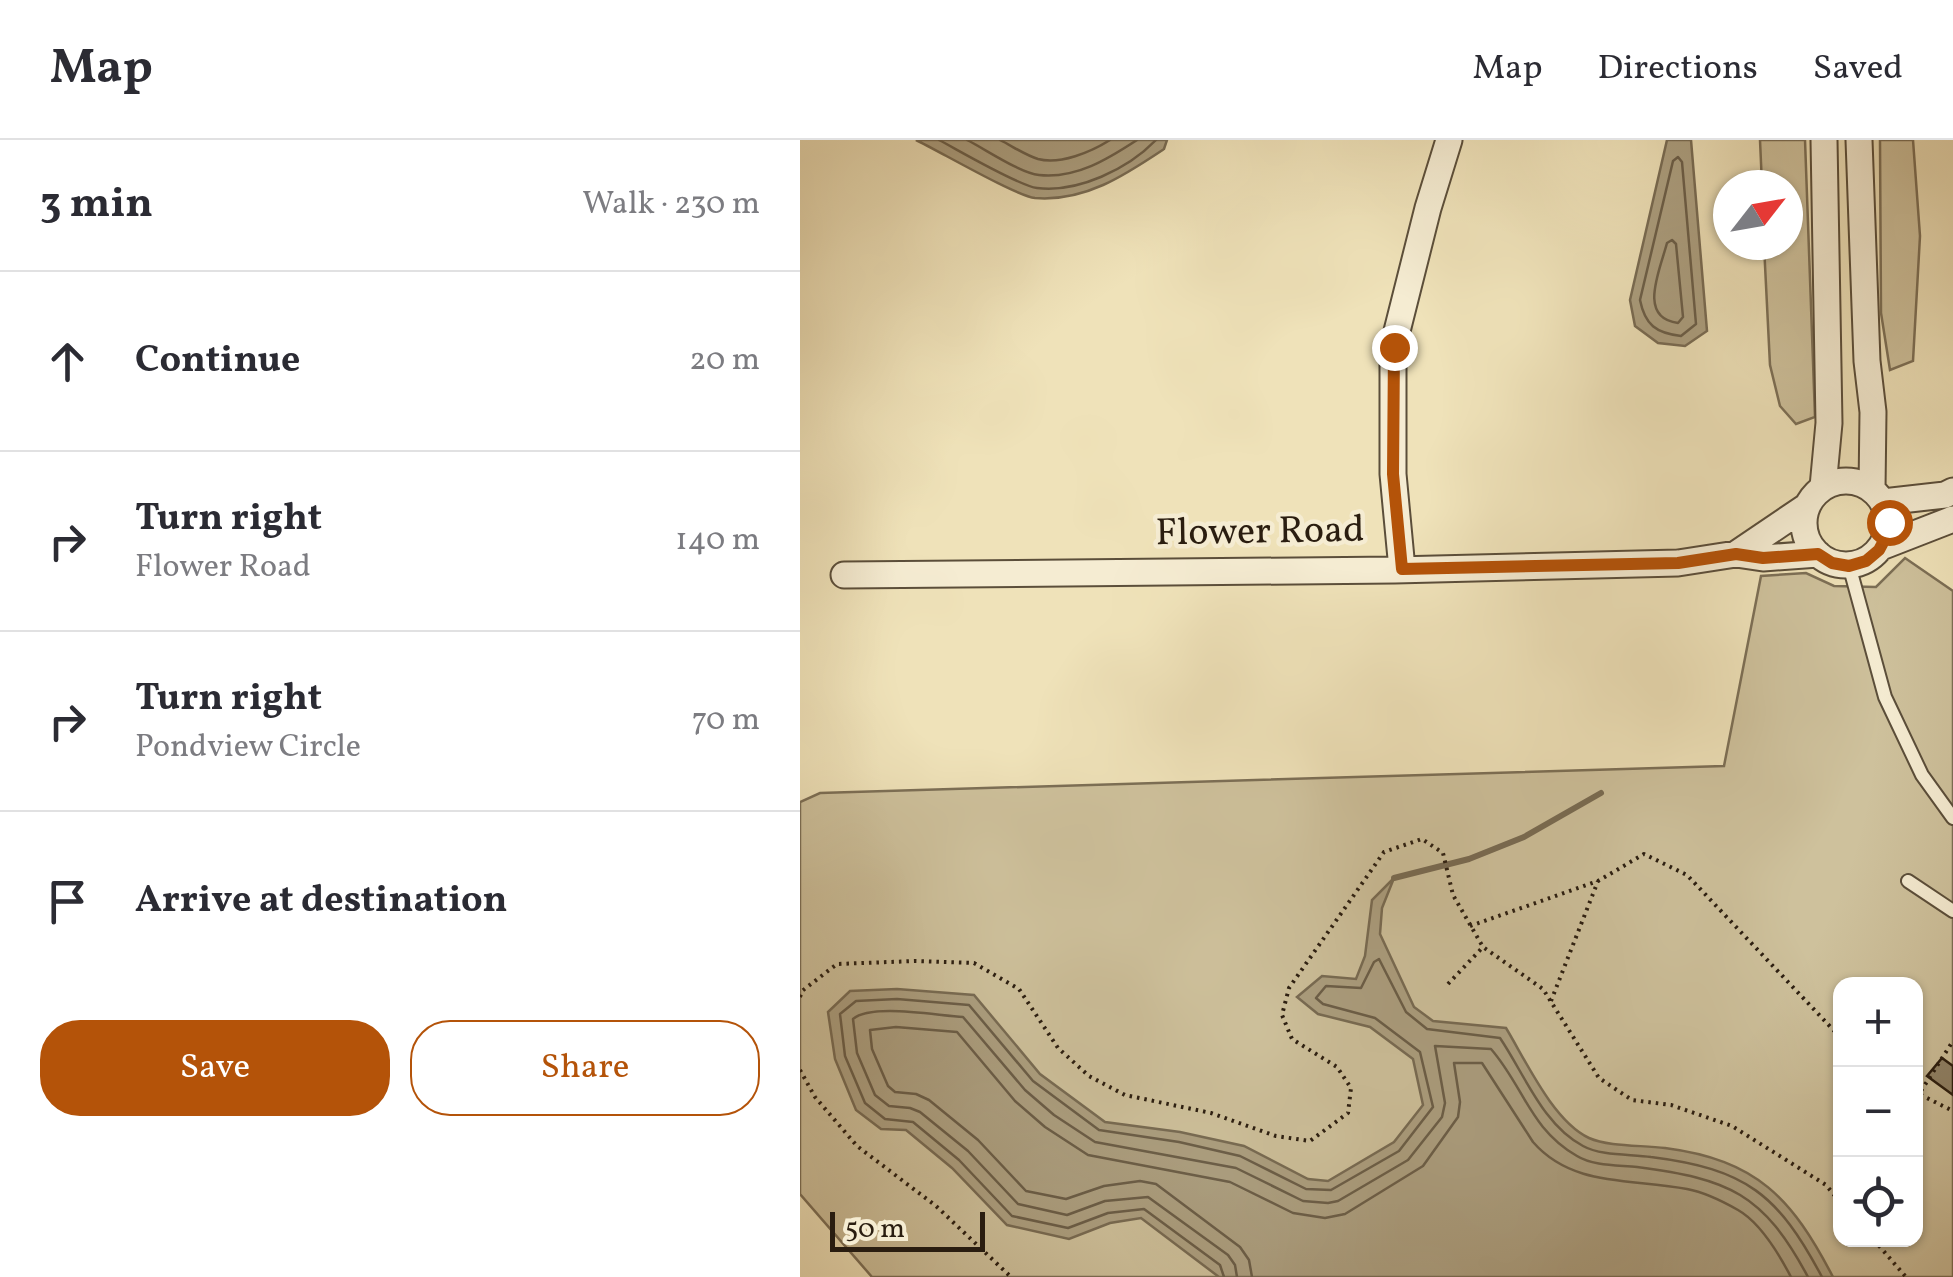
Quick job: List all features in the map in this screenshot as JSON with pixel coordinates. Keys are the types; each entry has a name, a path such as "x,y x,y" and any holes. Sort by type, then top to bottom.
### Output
{"street":[{"path":"1402,569 1393,474 1394,347 1449,140"},
{"path":"1824,140 1829,423 1805,532 1818,554 1832,563 1849,566 1866,561 1882,547 1953,519"},
{"path":"1859,140 1866,361 1874,412 1878,496 1889,522 1882,547"},
{"path":"1815,497 1848,480 1878,496 1945,495 1953,491"},
{"name":"Flower Road","path":"1736,554 1815,497"},
{"name":"Flower Road","path":"844,576 1678,563 1736,554 1763,558 1818,554"}],"lane":[{"path":"1849,566 1885,697 1922,775 1953,818"},
{"path":"1908,881 1953,910"}],"path":[{"path":"800,997 802,991 837,964 974,963 1019,988 1058,1048 1089,1076 1126,1095 1211,1113 1276,1136 1310,1141 1348,1113 1351,1088 1337,1067 1292,1039 1282,1015 1288,988 1384,852 1422,839 1443,853 1453,895 1483,947 1543,990 1599,1078 1632,1100 1672,1105 1732,1126 1833,1193"},
{"path":"1470,926 1598,880 1644,854 1687,876 1833,1029"},
{"path":"1551,1001 1598,880"},
{"path":"1448,984 1483,947"},
{"path":"1923,1086 1953,1041"},
{"path":"800,1070 816,1097 856,1146 936,1206 1011,1277"},
{"path":"1923,1098 1953,1112"},
{"path":"1880,1247 1906,1277"}],"shaded area":[{"path":"1760,140 1805,140 1815,417 1796,424 1780,406 1770,365 1765,260 1803,260 1803,170 1761,170"},
{"path":"1880,140 1913,140 1920,236 1913,361 1890,370 1881,313"},
{"path":"1905,558 1953,591 1953,1277 872,1277 800,1194 800,802 820,793 1724,766 1761,576 1806,573 1834,586 1876,587"}],"water":[{"path":"916,140 1167,140 1164,149 1088,191 1035,198"},
{"path":"1667,140 1691,140 1707,331 1685,346 1658,343 1635,326 1630,300"},
{"path":"1394,878 1382,908 1380,934 1414,1007 1433,1021 1506,1028 1552,1104 1589,1138 1697,1154 1748,1173 1786,1205 1833,1277 1219,1277 1141,1218 1110,1223 1069,1239 1007,1225 952,1168 906,1130 881,1129 856,1110 835,1059 828,1012 850,991 897,989 974,995 1040,1074 1105,1122 1244,1146 1308,1179 1328,1181 1394,1142 1423,1105 1413,1059 1370,1027 1318,1014 1297,997 1322,976 1356,979 1365,956 1372,900"}],"building":[{"path":"1942,1058 1953,1066 1953,1095 1927,1076"}],"waterway":[{"path":"1394,878 1469,859 1524,837 1601,793"}],"route":[{"path":"1394,347 1393,474 1402,569 1678,563 1736,554 1763,558 1818,554 1832,563 1849,566 1866,561 1879,550 1889,522"}]}
